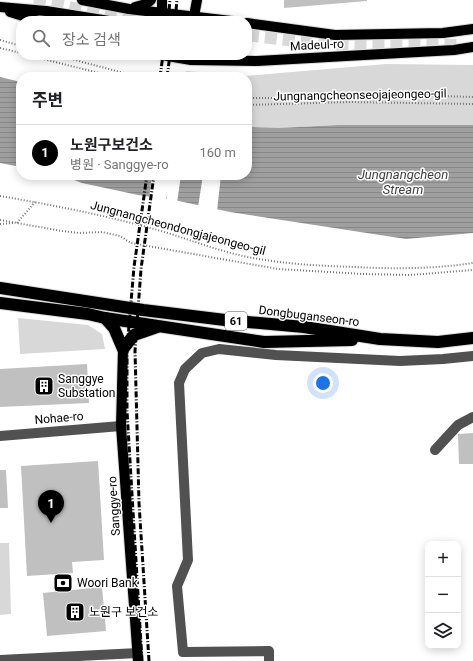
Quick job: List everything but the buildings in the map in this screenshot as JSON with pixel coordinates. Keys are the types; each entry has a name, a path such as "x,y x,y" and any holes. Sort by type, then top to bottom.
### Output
{"highway":[{"name":"Dongbuganseon-ro","path":"0,288 143,310 225,320 304,327 380,339 438,342 473,338"},
{"path":"0,303 88,314 105,318 264,342 380,339"},
{"path":"105,318 114,328 123,349 134,335 159,326"}],"main road":[{"path":"82,0 129,9 162,12 179,16"},
{"path":"129,9 146,4 151,0"},
{"path":"162,0 162,12 166,16"},
{"path":"192,16 197,0"},
{"path":"0,8 24,16"},
{"path":"0,8 46,11 78,16"},
{"name":"Madeul-ro","path":"252,24 335,35 443,33 473,29"},
{"name":"Madeul-ro","path":"246,60 257,61 454,50 473,47"},
{"name":"Sanggye-ro","path":"123,349 121,426 138,657"}],"street":[{"path":"269,661 269,651 182,652 177,586 188,560 179,383 185,369 202,353 219,348 276,355 400,361 443,360 473,356"},
{"path":"435,450 458,425 473,418"},
{"name":"Nohae-ro","path":"0,436 121,426"},
{"path":"0,660 138,657"}],"path":[{"path":"0,40 16,45"},
{"path":"0,48 16,52"},
{"path":"47,60 95,72"},
{"path":"75,60 120,72"},
{"path":"252,98 377,94 473,97"},
{"name":"Jungnangcheonseojajeongeo-gil","path":"252,105 349,102 473,104"},
{"name":"Jungnangcheondongjajeongeo-gil","path":"0,196 118,219 251,258 326,266 410,268 473,263"},
{"path":"0,224 16,223 35,202"},
{"path":"0,220 79,233 102,232 120,236 131,243 278,269 410,275 473,270"}],"shaded area":[{"path":"386,64 473,65 473,125 338,125 279,128 252,127 252,75"},
{"path":"18,318 88,325 102,334 105,349 20,354"},
{"path":"0,543 9,543 11,614 0,615"}],"water":[{"path":"0,77 16,81 16,166 0,163"},
{"name":"Jungnangcheon Stream","path":"338,125 473,125 473,233 406,239 230,212 174,200 138,195 74,180 252,180 252,127 279,128"}],"pier":[{"path":"151,180 180,180 177,203 167,201 167,195 166,201 149,199"},
{"path":"202,180 220,180 217,211 198,207"}],"tunnel":[{"path":"34,0 116,16"},
{"path":"252,36 311,43 365,45 462,45"}],"railway":[{"path":"168,16 170,0"},
{"path":"175,16 177,0"},
{"path":"161,72 162,60"},
{"path":"168,72 169,60"},
{"path":"142,661 127,411 127,349 134,267 146,180"},
{"path":"149,661 139,503 135,351 141,269 153,180"}],"place":[{"name":"Sanggye Substation","path":"44,386"},
{"name":"노원구보건소","path":"51,523"},
{"name":"Woori Bank","path":"63,583"},
{"name":"노원구 보건소","path":"75,612"}]}
